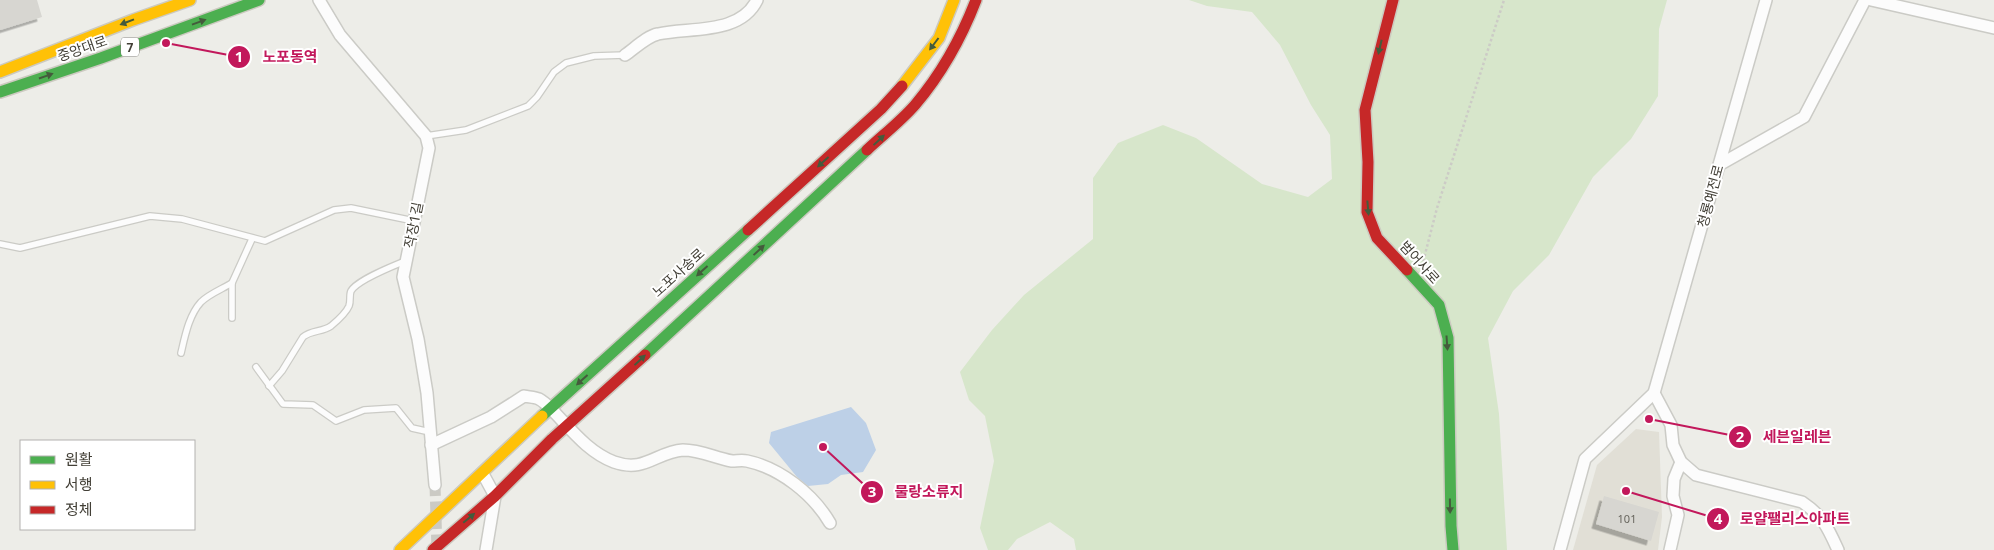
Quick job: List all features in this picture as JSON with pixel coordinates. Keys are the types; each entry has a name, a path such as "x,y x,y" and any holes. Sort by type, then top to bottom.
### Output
{"main road":[{"name":"중앙대로","path":"0,72 190,0"},
{"name":"중앙대로","path":"0,92 101,58 258,0"},
{"name":"노포사송로","path":"400,550 550,409 881,109 905,82 939,38 954,0"},
{"path":"432,550 495,496 552,439 914,106 940,73 955,48 966,28 976,0"},
{"name":"범어사로","path":"1392,0 1365,110 1368,162 1367,212 1378,238 1438,305 1448,338 1450,526 1453,550"}],"street":[{"path":"319,0 340,35 426,136"},
{"path":"625,55 656,34 717,26 739,19 748,15 757,0"},
{"name":"청룡예전로","path":"1654,393 1766,0"},
{"path":"1718,165 1804,117 1865,0"},
{"path":"1871,0 1993,27"},
{"name":"작장1길","path":"426,136 428,148 403,277 418,340 430,432 434,485"},
{"path":"1560,550 1585,459 1654,393 1671,424 1672,446 1681,462 1696,475 1802,502 1817,512 1830,532 1838,550"},
{"path":"431,445 491,417 524,396 538,398 589,448 616,462 636,466 683,450 704,452 732,461 745,460 780,474 796,485 826,516 830,523"},
{"path":"1670,550 1678,515 1673,496 1674,479 1681,462"},
{"path":"483,474 495,496 486,550"}],"lane":[{"path":"426,136 466,130 528,106 537,97 554,72 566,63 594,56 625,55"},
{"path":"0,244 20,248 150,216 182,220 265,241 334,210 352,208 414,221"},
{"path":"232,318 232,283 252,239"},
{"path":"269,386 307,333 329,328 340,318 349,306 350,293 353,288 376,274 406,260"},
{"path":"181,354 187,329 202,301 232,283"},
{"path":"256,367 283,404 313,405 336,421 364,410 396,408 412,428 430,432"}],"path":[{"path":"1418,283 1437,208 1504,0"}],"shaded area":[{"path":"1636,429 1659,432 1662,517 1658,550 1573,550 1597,465"}],"green space":[{"path":"1189,0 1667,0 1659,29 1658,96 1631,139 1593,177 1549,255 1513,291 1488,338 1499,414 1507,550 1076,550 1074,539 1050,522 1017,539 1008,550 988,550 980,528 994,461 985,416 969,400 960,372 992,330 1024,295 1093,239 1093,178 1118,143 1163,125 1196,138 1262,184 1308,197 1332,179 1330,135 1311,105 1280,45 1252,12 1207,6"}],"water":[{"path":"851,407 866,423 876,450 863,472 841,475 828,484 808,486 797,477 769,443 771,432"}],"building":[{"path":"0,0 37,0 42,17 0,30"},
{"path":"1604,496 1659,512 1651,541 1596,524"}],"tunnel":[{"path":"435,485 437,550"}],"traffic: fast":[{"path":"0,92 101,58 259,0"},
{"path":"645,355 867,150"},
{"path":"542,416 748,230"},
{"path":"1407,270 1439,305 1448,338 1453,550"}],"traffic: slow":[{"path":"0,72 190,0"},
{"path":"902,86 939,38 954,0"},
{"path":"400,550 542,416"}],"traffic: jam":[{"path":"867,150 910,111 934,81 957,42 976,0"},
{"path":"1393,0 1365,110 1368,162 1367,212 1377,238 1407,270"},
{"path":"748,230 881,109 902,86"},
{"path":"433,550 495,496 552,439 645,355"}],"place":[{"name":"노포동역","path":"166,43"},
{"name":"세븐일레븐","path":"1649,419"},
{"name":"물랑소류지","path":"823,447"},
{"name":"로얄팰리스아파트","path":"1626,491"}]}
